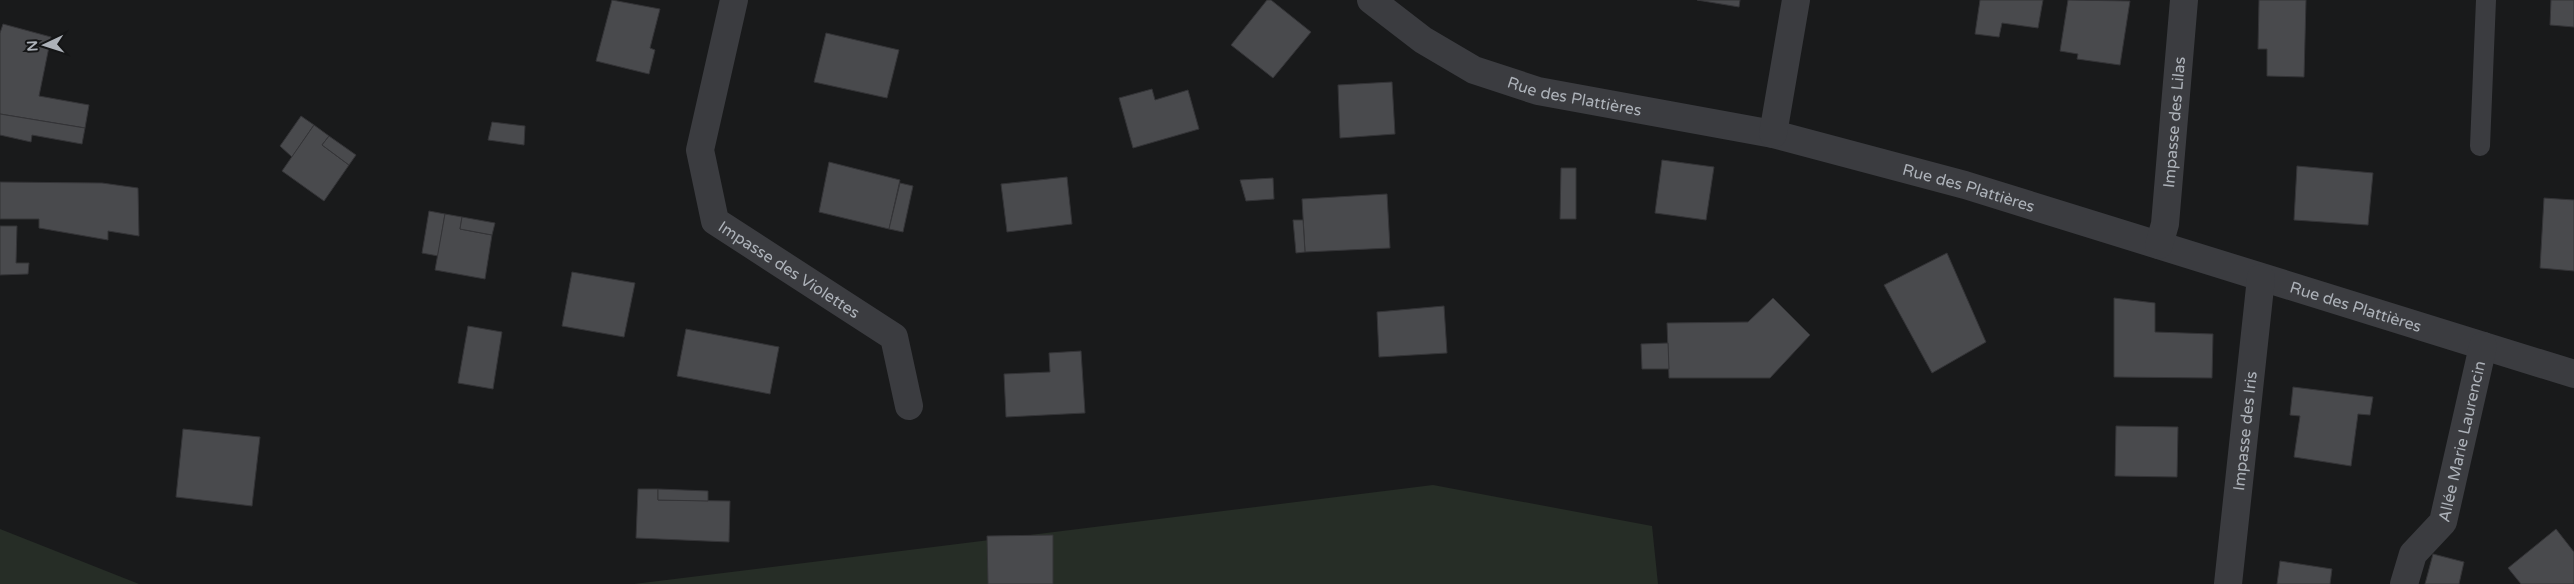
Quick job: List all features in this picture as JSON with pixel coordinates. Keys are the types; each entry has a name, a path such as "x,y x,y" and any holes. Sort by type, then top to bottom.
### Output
{"street":[{"name":"Impasse des Violettes","path":"734,0 700,150 715,221 894,337 908,406"},
{"name":"Rue des Plattières","path":"1371,0 1423,40 1474,70 1538,91 1773,134 1965,185 2574,374"},
{"path":"1773,134 1796,0"},
{"name":"Impasse des Lilas","path":"2159,245 2165,224 2184,0"},
{"name":"Impasse des Iris","path":"2228,584 2261,278"},
{"name":"Allée Marie Laurencin","path":"2404,584 2413,554 2443,522 2483,346"}],"lane":[{"path":"2480,146 2486,0"}],"shaded area":[{"path":"1433,485 1652,526 1658,584 634,584"},
{"path":"0,529 139,584 0,584"}],"building":[{"path":"612,0 660,9 650,48 655,50 649,74 596,61"},
{"path":"1267,0 1271,0 1311,32 1273,78 1231,45"},
{"path":"1697,0 1740,0 1739,7"},
{"path":"1980,0 2043,0 2038,28 2002,23 1999,37 1975,34"},
{"path":"2068,0 2130,1 2120,65 2077,59 2078,54 2060,51"},
{"path":"2259,0 2306,0 2304,77 2267,76 2267,49 2258,49"},
{"path":"2551,0 2574,0 2574,27 2550,25"},
{"path":"3,24 51,37 39,96 89,105 85,128 0,114 0,33"},
{"path":"826,33 899,50 887,98 814,82"},
{"path":"1392,82 1395,134 1340,138 1338,85"},
{"path":"1152,89 1155,100 1188,90 1199,129 1133,148 1119,98"},
{"path":"0,114 85,128 82,144 32,135 31,142 0,135"},
{"path":"301,116 314,125 292,157 280,146"},
{"path":"492,122 525,126 524,145 488,140"},
{"path":"314,125 329,136 322,145 349,165 324,201 282,171"},
{"path":"329,136 356,155 349,165 322,145"},
{"path":"1662,160 1714,167 1706,220 1655,213"},
{"path":"829,162 900,180 889,229 819,212"},
{"path":"2297,166 2373,173 2368,225 2294,220"},
{"path":"1561,168 1576,168 1576,219 1560,219"},
{"path":"1067,177 1072,224 1007,232 1001,184"},
{"path":"1273,178 1274,199 1246,201 1240,180"},
{"path":"0,182 102,183 138,188 139,236 108,231 108,240 39,228 39,219 0,219"},
{"path":"900,183 913,186 903,232 889,229"},
{"path":"1387,194 1390,248 1305,252 1302,199"},
{"path":"2544,198 2574,200 2574,271 2540,268"},
{"path":"429,211 445,214 438,256 422,253"},
{"path":"445,214 462,217 460,229 492,235 485,279 435,270"},
{"path":"462,217 495,223 492,235 460,229"},
{"path":"1293,220 1303,220 1305,252 1296,253"},
{"path":"0,226 17,226 16,263 29,263 28,274 0,275"},
{"path":"1947,253 1986,342 1932,373 1884,285"},
{"path":"572,272 635,283 624,337 562,326"},
{"path":"1773,298 1810,335 1770,378 1669,378 1667,323 1748,322"},
{"path":"2114,298 2155,303 2155,332 2213,334 2212,378 2114,377"},
{"path":"1444,306 1447,353 1379,357 1377,312"},
{"path":"468,326 502,332 493,389 458,383"},
{"path":"686,329 779,347 770,394 677,376"},
{"path":"1668,343 1669,369 1642,369 1641,344"},
{"path":"1081,351 1085,413 1006,417 1004,374 1050,372 1049,353"},
{"path":"2293,387 2373,397 2370,415 2358,414 2351,466 2294,457 2300,416 2290,415"},
{"path":"2116,426 2178,427 2177,477 2115,476"},
{"path":"183,429 260,437 252,506 176,497"},
{"path":"638,489 658,489 658,500 730,501 729,542 636,538"},
{"path":"658,489 708,491 708,501 658,500"},
{"path":"2556,529 2574,552 2574,584 2521,584 2508,568"},
{"path":"1053,535 1053,584 988,584 987,536"},
{"path":"2433,554 2464,562 2459,584 2425,584"},
{"path":"2280,561 2332,569 2330,584 2277,584"}]}
